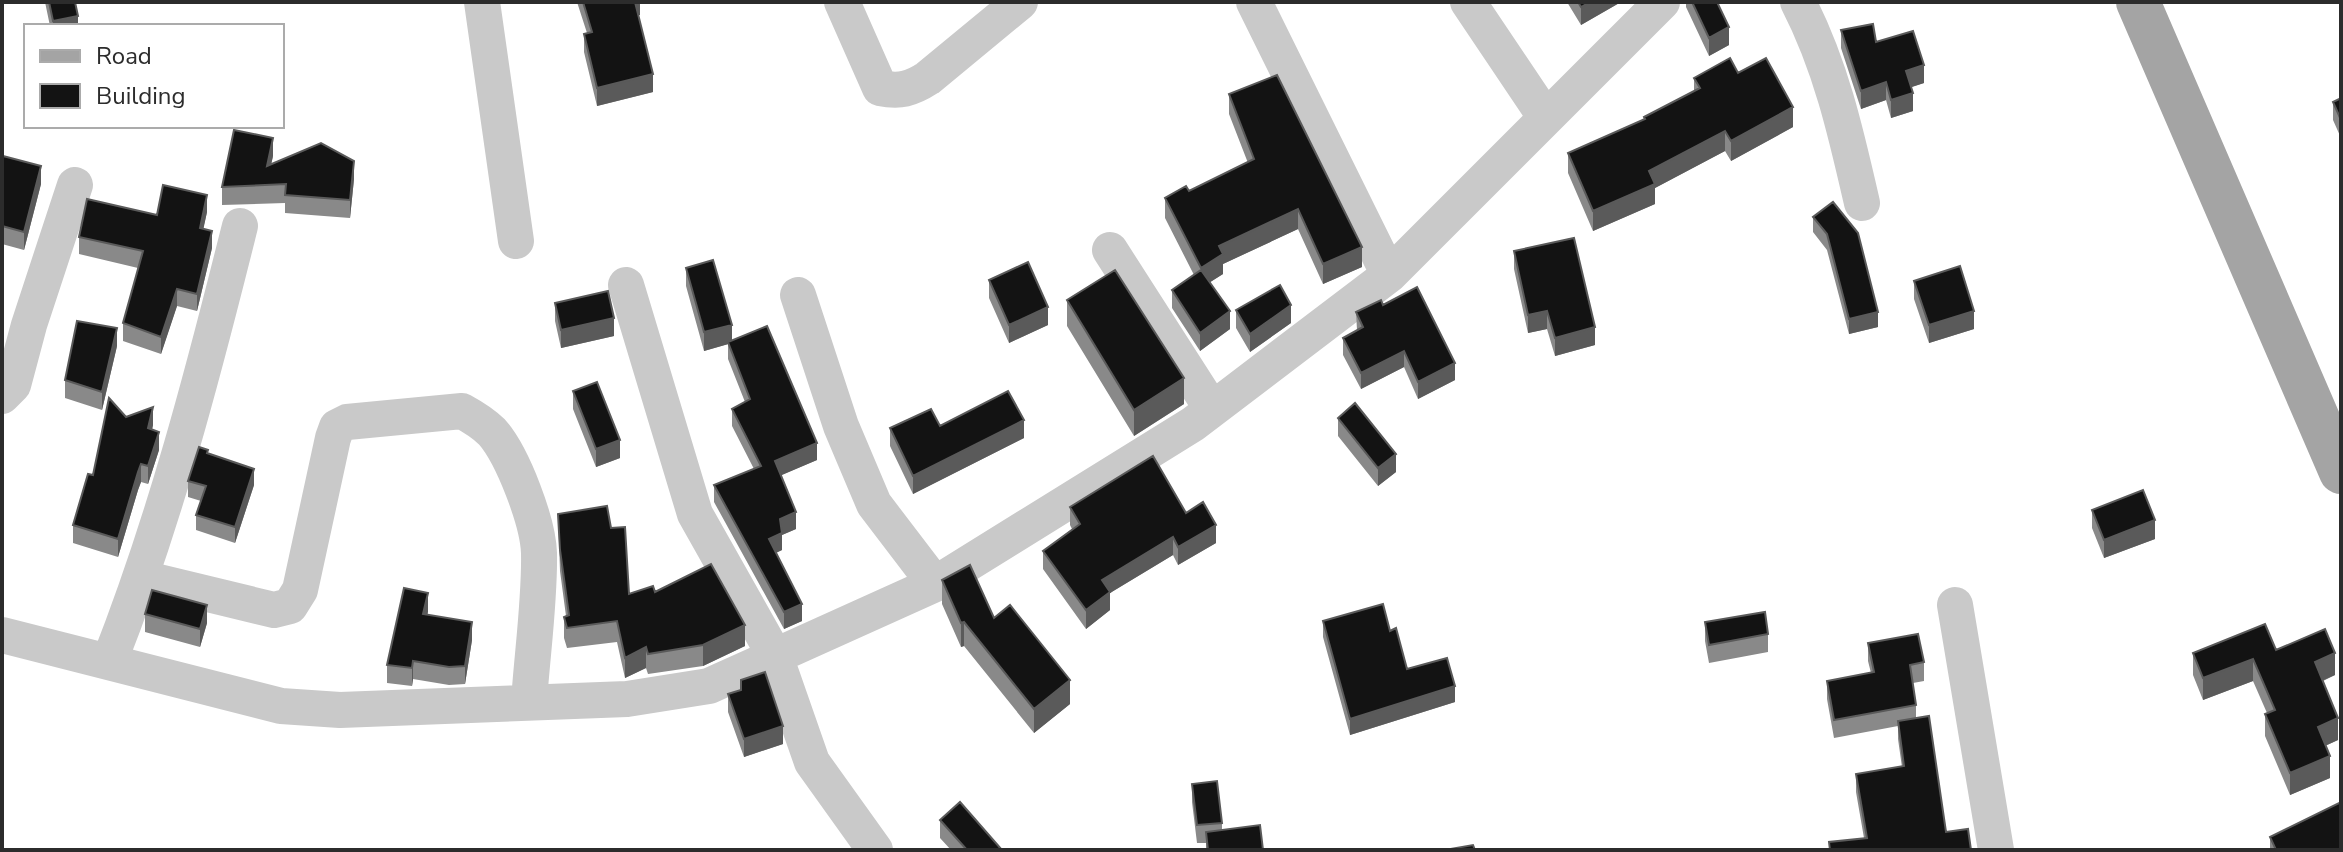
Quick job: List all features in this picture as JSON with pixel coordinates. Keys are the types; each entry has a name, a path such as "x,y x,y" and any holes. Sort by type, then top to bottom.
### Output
{"main road":[{"path":"2138,2 2341,472"}],"street":[{"path":"482,2 516,241"},
{"path":"842,2 880,88 896,91 912,88 928,78 1020,2"},
{"path":"1254,2 1389,275"},
{"path":"1468,2 1546,118"},
{"path":"2,635 281,706 340,710 627,699 709,686 935,584 1193,424 1389,275 1662,2"},
{"path":"1798,2 1816,37 1839,102 1862,203"},
{"path":"2,396 13,385 29,325 75,185"},
{"path":"109,662 142,578 199,392 240,226"},
{"path":"1110,250 1212,409"},
{"path":"626,285 695,514 775,656 812,762 875,850"},
{"path":"798,295 841,426 874,504 935,584"},
{"path":"142,578 274,610 290,606 300,590 337,427 347,422 462,411 478,419 493,433 508,457 535,524 539,553 529,702"},
{"path":"1955,605 1996,850"}],"building":[{"path":"49,2 75,2 78,16 53,21"},
{"path":"583,2 635,2 653,74 597,88 584,34 592,32"},
{"path":"1692,2 1717,2 1729,27 1709,38"},
{"path":"1873,24 1876,42 1913,31 1924,65 1906,71 1913,93 1891,100 1886,82 1861,91 1841,30"},
{"path":"1730,58 1738,73 1766,58 1793,107 1731,141 1725,131 1649,171 1655,184 1593,211 1568,153 1645,119 1700,88 1694,78"},
{"path":"1277,75 1362,247 1323,264 1298,209 1219,246 1223,254 1201,268 1165,198 1186,186 1189,191 1254,159 1229,94"},
{"path":"2341,98 2341,120 2333,102"},
{"path":"234,130 273,138 267,166 321,143 354,161 350,200 285,195 286,184 222,187"},
{"path":"3,156 41,166 24,232 2,226"},
{"path":"163,185 207,195 200,228 212,231 197,294 177,289 161,337 123,323 143,251 79,237 87,199 157,215"},
{"path":"1833,202 1858,233 1878,312 1849,319 1827,234 1813,217"},
{"path":"1574,238 1595,327 1555,338 1547,311 1528,315 1514,251"},
{"path":"713,260 732,325 704,332 686,268"},
{"path":"1028,262 1048,307 1009,325 989,280"},
{"path":"1960,266 1974,311 1929,325 1914,281"},
{"path":"1115,270 1184,378 1134,410 1067,300"},
{"path":"1201,270 1230,311 1200,333 1172,290"},
{"path":"1280,285 1291,305 1250,334 1236,310"},
{"path":"1417,287 1455,363 1418,382 1404,351 1361,373 1343,338 1363,327 1356,312 1381,300 1383,305"},
{"path":"608,291 614,318 561,330 555,303"},
{"path":"77,321 117,328 102,392 65,380"},
{"path":"767,326 817,443 775,461 796,512 780,519 782,533 769,539 802,604 784,612 714,485 761,466 732,409 750,399 728,342"},
{"path":"597,382 620,440 596,449 573,391"},
{"path":"1008,391 1024,420 913,476 890,428 931,409 940,426"},
{"path":"109,398 126,417 153,407 148,428 159,432 148,466 141,464 118,539 73,525 88,474 93,475"},
{"path":"1355,403 1396,454 1378,468 1338,418"},
{"path":"199,447 208,450 207,453 254,469 235,527 196,515 206,486 188,481"},
{"path":"1153,456 1186,513 1203,502 1216,525 1178,547 1173,537 1102,580 1110,592 1086,610 1043,551 1080,524 1070,507"},
{"path":"2143,490 2155,520 2104,540 2092,510"},
{"path":"607,506 611,528 625,527 629,594 653,586 655,592 711,564 745,625 703,645 648,654 646,647 625,658 617,621 567,628 564,617 569,615 558,514"},
{"path":"970,565 994,618 1010,605 1070,680 1034,709 964,622 961,623 942,580"},
{"path":"404,588 428,593 423,614 472,622 465,666 449,667 413,661 412,668 387,665"},
{"path":"152,590 207,605 200,629 145,614"},
{"path":"1383,604 1390,631 1396,628 1407,669 1447,658 1455,686 1350,719 1323,621"},
{"path":"1765,612 1768,634 1709,645 1705,622"},
{"path":"2265,624 2276,650 2325,629 2335,653 2315,662 2338,718 2318,727 2330,756 2290,773 2265,714 2275,710 2253,659 2203,678 2193,653"},
{"path":"1918,634 1924,662 1910,665 1916,705 1834,720 1827,681 1874,672 1868,643"},
{"path":"765,672 783,726 744,739 728,694 741,690 741,680"},
{"path":"1929,716 1946,832 1968,829 1971,850 1830,850 1829,842 1867,838 1856,774 1904,766 1898,721"},
{"path":"1217,781 1222,823 1197,825 1192,784"},
{"path":"960,802 1002,850 967,850 940,820"},
{"path":"2341,802 2341,850 2276,850 2270,837"},
{"path":"1260,825 1263,850 1208,850 1206,832"},
{"path":"1473,845 1475,850 1450,850 1450,849"}]}
